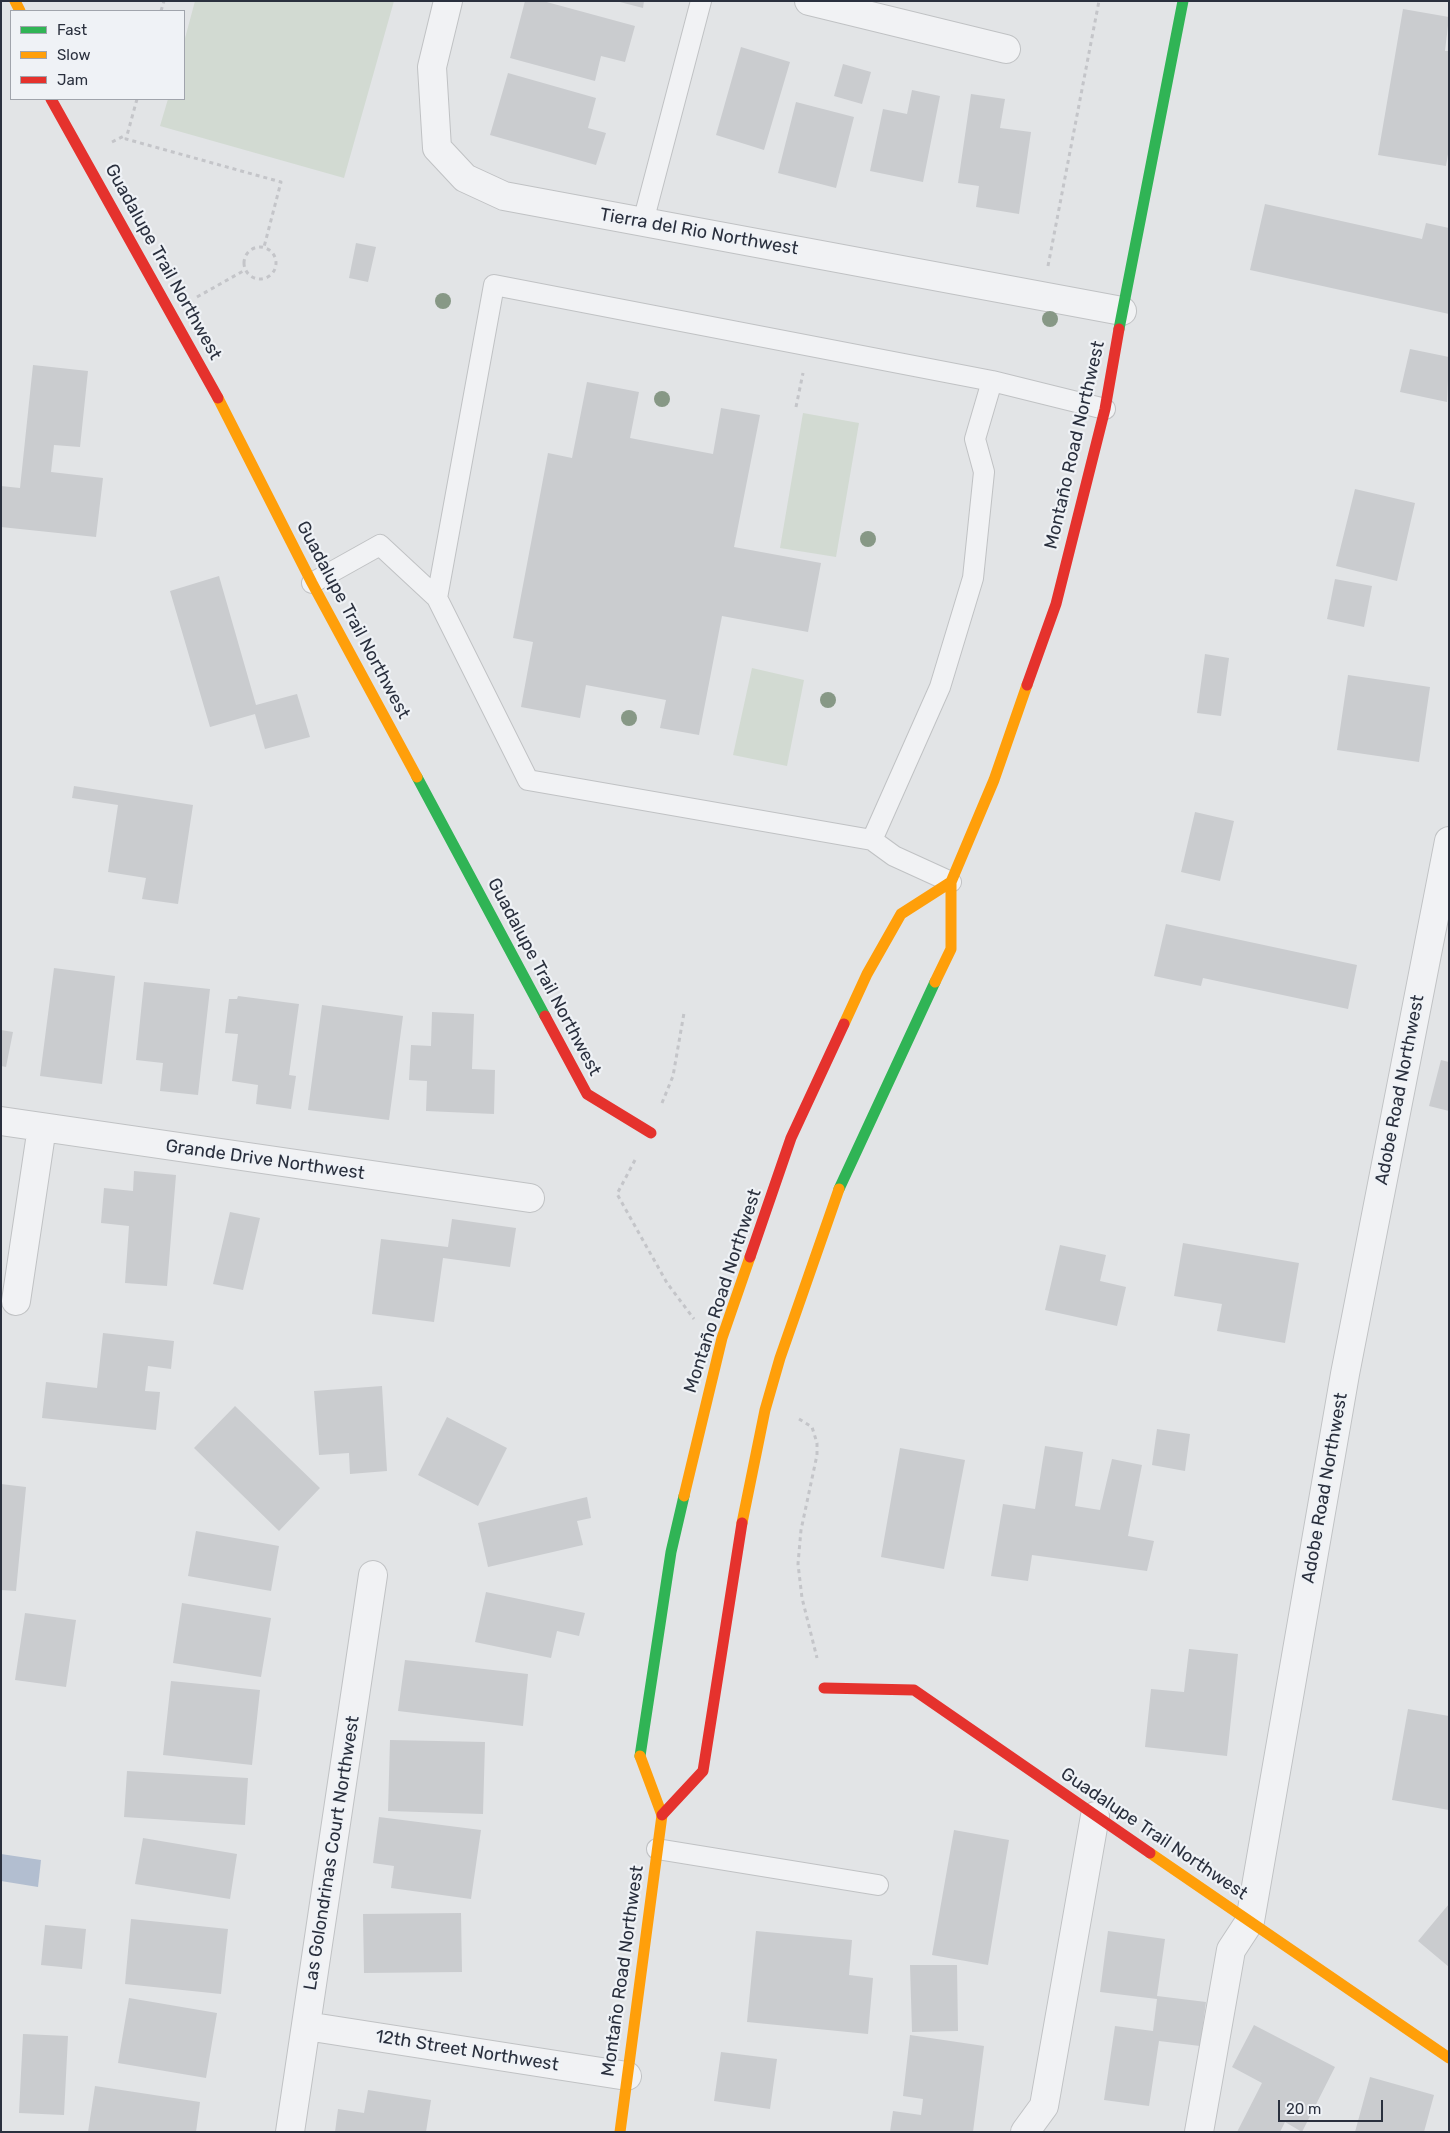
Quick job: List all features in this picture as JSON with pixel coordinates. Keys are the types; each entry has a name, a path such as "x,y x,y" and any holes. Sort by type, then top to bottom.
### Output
{"main road":[{"name":"Montaño Road Northwest","path":"662,1815 703,1771 737,1551 765,1410 780,1358 840,1188 911,1030 951,950 950,882 994,780 1056,604 1105,409 1122,311 1183,1"},
{"name":"Guadalupe Trail Northwest","path":"52,100 214,390 312,583 587,1094 651,1133"},
{"name":"Montaño Road Northwest","path":"620,2132 662,1815 640,1758 671,1552 722,1338 791,1138 867,974 901,914 950,882"},
{"name":"Guadalupe Trail Northwest","path":"824,1688 914,1690 1449,2058"}],"street":[{"name":"Tierra del Rio Northwest","path":"448,1 432,67 437,148 465,178 504,196 1122,311"},
{"path":"807,2 1006,49"},
{"name":"Adobe Road Northwest","path":"1199,2132 1231,1950 1250,1920 1345,1374 1449,841"},
{"name":"Grande Drive Northwest","path":"1,1121 530,1198"},
{"path":"16,1301 42,1128"},
{"name":"Las Golondrinas Court Northwest","path":"290,2132 373,1575"},
{"path":"1025,2132 1044,2106 1095,1816"},
{"name":"12th Street Northwest","path":"306,2026 627,2076"}],"lane":[{"path":"643,222 701,1"},
{"path":"437,598 494,285 992,381 1105,409"},
{"path":"872,840 940,687 973,578 984,472 975,439 992,381"},
{"path":"312,583 380,545 437,598 528,780 872,840 894,856 950,882"},
{"path":"657,1849 878,1885"}],"path":[{"path":"1042,295 1100,1"},
{"path":"137,100 126,139 281,182 264,247"},
{"path":"254,247 264,247 275,256 276,263 273,272 269,276 260,279 250,276 245,270 244,259 247,252 254,247"},
{"path":"171,312 245,270"},
{"path":"796,407 804,368"},
{"path":"684,1013 673,1076 651,1133 617,1194 667,1283 694,1320"},
{"path":"799,1419 812,1427 817,1443 817,1455 801,1530 798,1564 802,1598 824,1688"}],"shaded area":[{"path":"195,1 394,1 344,178 160,126 168,100 185,100 185,38"},
{"path":"803,413 859,423 836,557 780,548"},
{"path":"752,668 804,680 787,766 733,755"}],"water":[{"path":"1,1854 41,1860 38,1887 1,1881"}],"building":[{"path":"525,1 543,1 635,26 625,62 601,56 595,81 510,58"},
{"path":"616,1 644,1 643,8"},
{"path":"1403,9 1449,17 1445,51 1449,51 1449,148 1446,166 1378,155"},
{"path":"741,47 790,62 764,150 716,135"},
{"path":"843,64 871,72 862,104 834,96"},
{"path":"508,73 596,98 588,128 606,133 596,165 490,135"},
{"path":"912,90 940,96 923,182 870,171 883,109 907,114"},
{"path":"971,94 1005,99 1000,128 1031,132 1019,214 976,207 979,186 958,183"},
{"path":"796,102 854,117 836,188 778,173"},
{"path":"1265,204 1422,239 1426,223 1449,228 1449,314 1250,270"},
{"path":"356,243 376,247 368,282 349,278"},
{"path":"1410,349 1449,357 1447,402 1400,392"},
{"path":"33,365 88,371 80,447 54,445 51,472 103,478 96,537 1,527 1,486 20,488"},
{"path":"587,382 639,392 630,438 713,454 721,408 760,415 734,547 821,563 808,632 722,616 699,735 660,728 666,700 586,685 580,718 521,707 533,642 513,638 548,453 572,458"},
{"path":"1355,489 1415,503 1397,581 1336,566"},
{"path":"219,576 256,705 297,694 310,737 265,749 255,714 210,727 170,591"},
{"path":"1335,579 1372,586 1364,627 1327,619"},
{"path":"1205,654 1229,658 1221,716 1197,713"},
{"path":"1348,675 1430,687 1419,762 1337,750"},
{"path":"74,786 193,805 178,904 142,899 146,878 108,872 118,805 72,798"},
{"path":"1195,812 1234,821 1220,881 1181,872"},
{"path":"1166,924 1357,965 1348,1009 1203,978 1201,986 1154,976"},
{"path":"54,968 115,976 102,1084 40,1076"},
{"path":"144,982 210,989 198,1095 160,1091 163,1063 136,1060"},
{"path":"238,996 299,1004 289,1075 296,1076 291,1109 256,1104 258,1085 232,1081 238,1034 225,1033 229,999 237,999"},
{"path":"322,1005 403,1016 389,1120 308,1110"},
{"path":"432,1012 474,1014 472,1069 495,1070 494,1114 426,1111 427,1081 409,1080 411,1045 431,1046"},
{"path":"1,1030 13,1032 6,1067 1,1066"},
{"path":"1441,1060 1449,1062 1449,1111 1429,1106"},
{"path":"134,1171 176,1175 167,1286 125,1283 129,1226 101,1223 104,1188 133,1191"},
{"path":"230,1212 260,1218 243,1290 213,1284"},
{"path":"452,1219 516,1228 510,1267 443,1258 434,1322 372,1314 381,1239 448,1247"},
{"path":"1183,1243 1299,1263 1285,1343 1217,1331 1222,1304 1174,1296"},
{"path":"1060,1245 1106,1255 1100,1281 1126,1287 1117,1326 1045,1310"},
{"path":"103,1333 174,1341 171,1369 148,1366 145,1391 160,1392 156,1430 42,1418 46,1382 97,1388"},
{"path":"382,1386 387,1471 350,1474 349,1453 319,1455 314,1391"},
{"path":"235,1406 320,1488 279,1531 194,1448"},
{"path":"447,1417 507,1448 478,1506 418,1475"},
{"path":"1157,1429 1190,1434 1185,1471 1152,1465"},
{"path":"1045,1446 1083,1452 1075,1506 1100,1510 1112,1459 1142,1465 1128,1536 1154,1541 1147,1571 1032,1555 1028,1581 991,1576 1003,1504 1035,1509"},
{"path":"900,1448 965,1460 944,1569 881,1557"},
{"path":"1,1484 26,1487 16,1591 1,1590"},
{"path":"587,1497 591,1518 577,1521 583,1545 488,1567 478,1523"},
{"path":"196,1531 279,1546 271,1591 188,1576"},
{"path":"486,1592 585,1613 579,1636 557,1631 551,1658 475,1642"},
{"path":"182,1603 271,1618 261,1677 173,1663"},
{"path":"25,1613 76,1620 66,1687 15,1680"},
{"path":"1189,1649 1238,1654 1227,1756 1145,1747 1151,1689 1184,1692"},
{"path":"405,1660 528,1674 523,1726 398,1711"},
{"path":"171,1681 260,1690 252,1765 163,1755"},
{"path":"1408,1709 1449,1716 1449,1810 1392,1800"},
{"path":"390,1740 485,1742 483,1814 388,1811"},
{"path":"127,1771 248,1778 245,1825 124,1817"},
{"path":"379,1817 481,1830 471,1899 391,1888 394,1866 373,1863"},
{"path":"954,1830 1009,1840 988,1965 932,1955"},
{"path":"143,1838 237,1854 230,1899 135,1884"},
{"path":"1449,1904 1449,1967 1418,1941"},
{"path":"461,1913 462,1972 364,1973 363,1914"},
{"path":"131,1919 228,1929 221,1994 125,1984"},
{"path":"45,1925 86,1929 82,1969 41,1965"},
{"path":"756,1931 852,1940 849,1975 873,1978 868,2034 747,2022"},
{"path":"1108,1931 1165,1939 1157,1996 1206,2002 1200,2046 1159,2041 1149,2106 1104,2100 1115,2026 1153,2031 1157,1999 1100,1992"},
{"path":"910,1965 957,1965 958,2031 912,2032"},
{"path":"129,1998 217,2013 206,2078 118,2063"},
{"path":"1254,2025 1335,2067 1302,2132 1285,2122 1280,2132 1237,2132 1262,2083 1232,2067"},
{"path":"23,2034 68,2036 64,2115 19,2113"},
{"path":"910,2035 984,2046 973,2132 890,2132 893,2111 921,2115 923,2099 903,2096"},
{"path":"721,2052 777,2059 770,2109 714,2101"},
{"path":"1370,2077 1434,2095 1424,2132 1355,2132"},
{"path":"95,2086 200,2102 196,2132 88,2132"},
{"path":"368,2090 431,2100 426,2132 335,2132 338,2109 364,2113"}],"traffic: fast":[{"path":"1119,329 1183,1"},
{"path":"417,777 545,1016"},
{"path":"839,1189 935,982"},
{"path":"640,1756 671,1552 684,1496"}],"traffic: slow":[{"path":"15,1 20,10"},
{"path":"218,398 312,583 417,777"},
{"path":"935,982 951,949 951,882 994,780 1027,685"},
{"path":"844,1024 867,974 901,914 951,882"},
{"path":"742,1523 765,1410 780,1358 839,1189"},
{"path":"684,1496 722,1338 750,1257"},
{"path":"620,2132 662,1815 640,1756"},
{"path":"1150,1853 1449,2058"}],"traffic: jam":[{"path":"52,100 218,398"},
{"path":"1027,685 1056,604 1105,409 1119,329"},
{"path":"545,1016 587,1094 651,1133"},
{"path":"750,1257 791,1138 844,1024"},
{"path":"662,1815 703,1771 742,1523"},
{"path":"824,1688 914,1690 1150,1853"}]}
